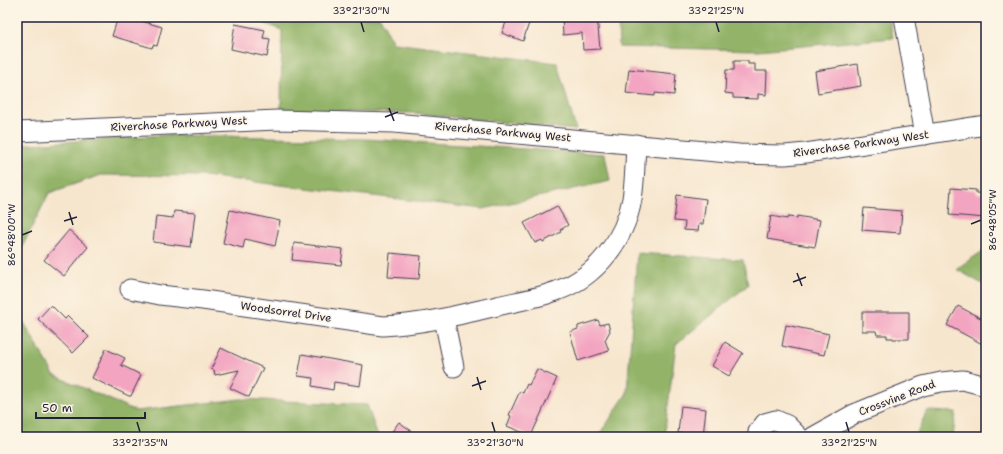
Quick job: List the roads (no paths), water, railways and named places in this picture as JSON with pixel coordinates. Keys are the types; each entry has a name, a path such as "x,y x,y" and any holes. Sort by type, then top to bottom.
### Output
{"street":[{"path":"904,17 924,135"},
{"name":"Riverchase Parkway West","path":"17,132 277,120 394,123 738,154 785,155 986,125"},
{"name":"Woodsorrel Drive","path":"130,289 160,295 384,326 404,325 444,319 543,295 560,290 582,278 594,269 603,261 621,232 632,199 636,144"},
{"path":"444,319 454,367"},
{"name":"Crossvine Road","path":"813,437 854,414 923,386 941,382 963,380 986,386"},
{"path":"758,437 758,432 765,423 776,420 787,425 798,437"}]}
